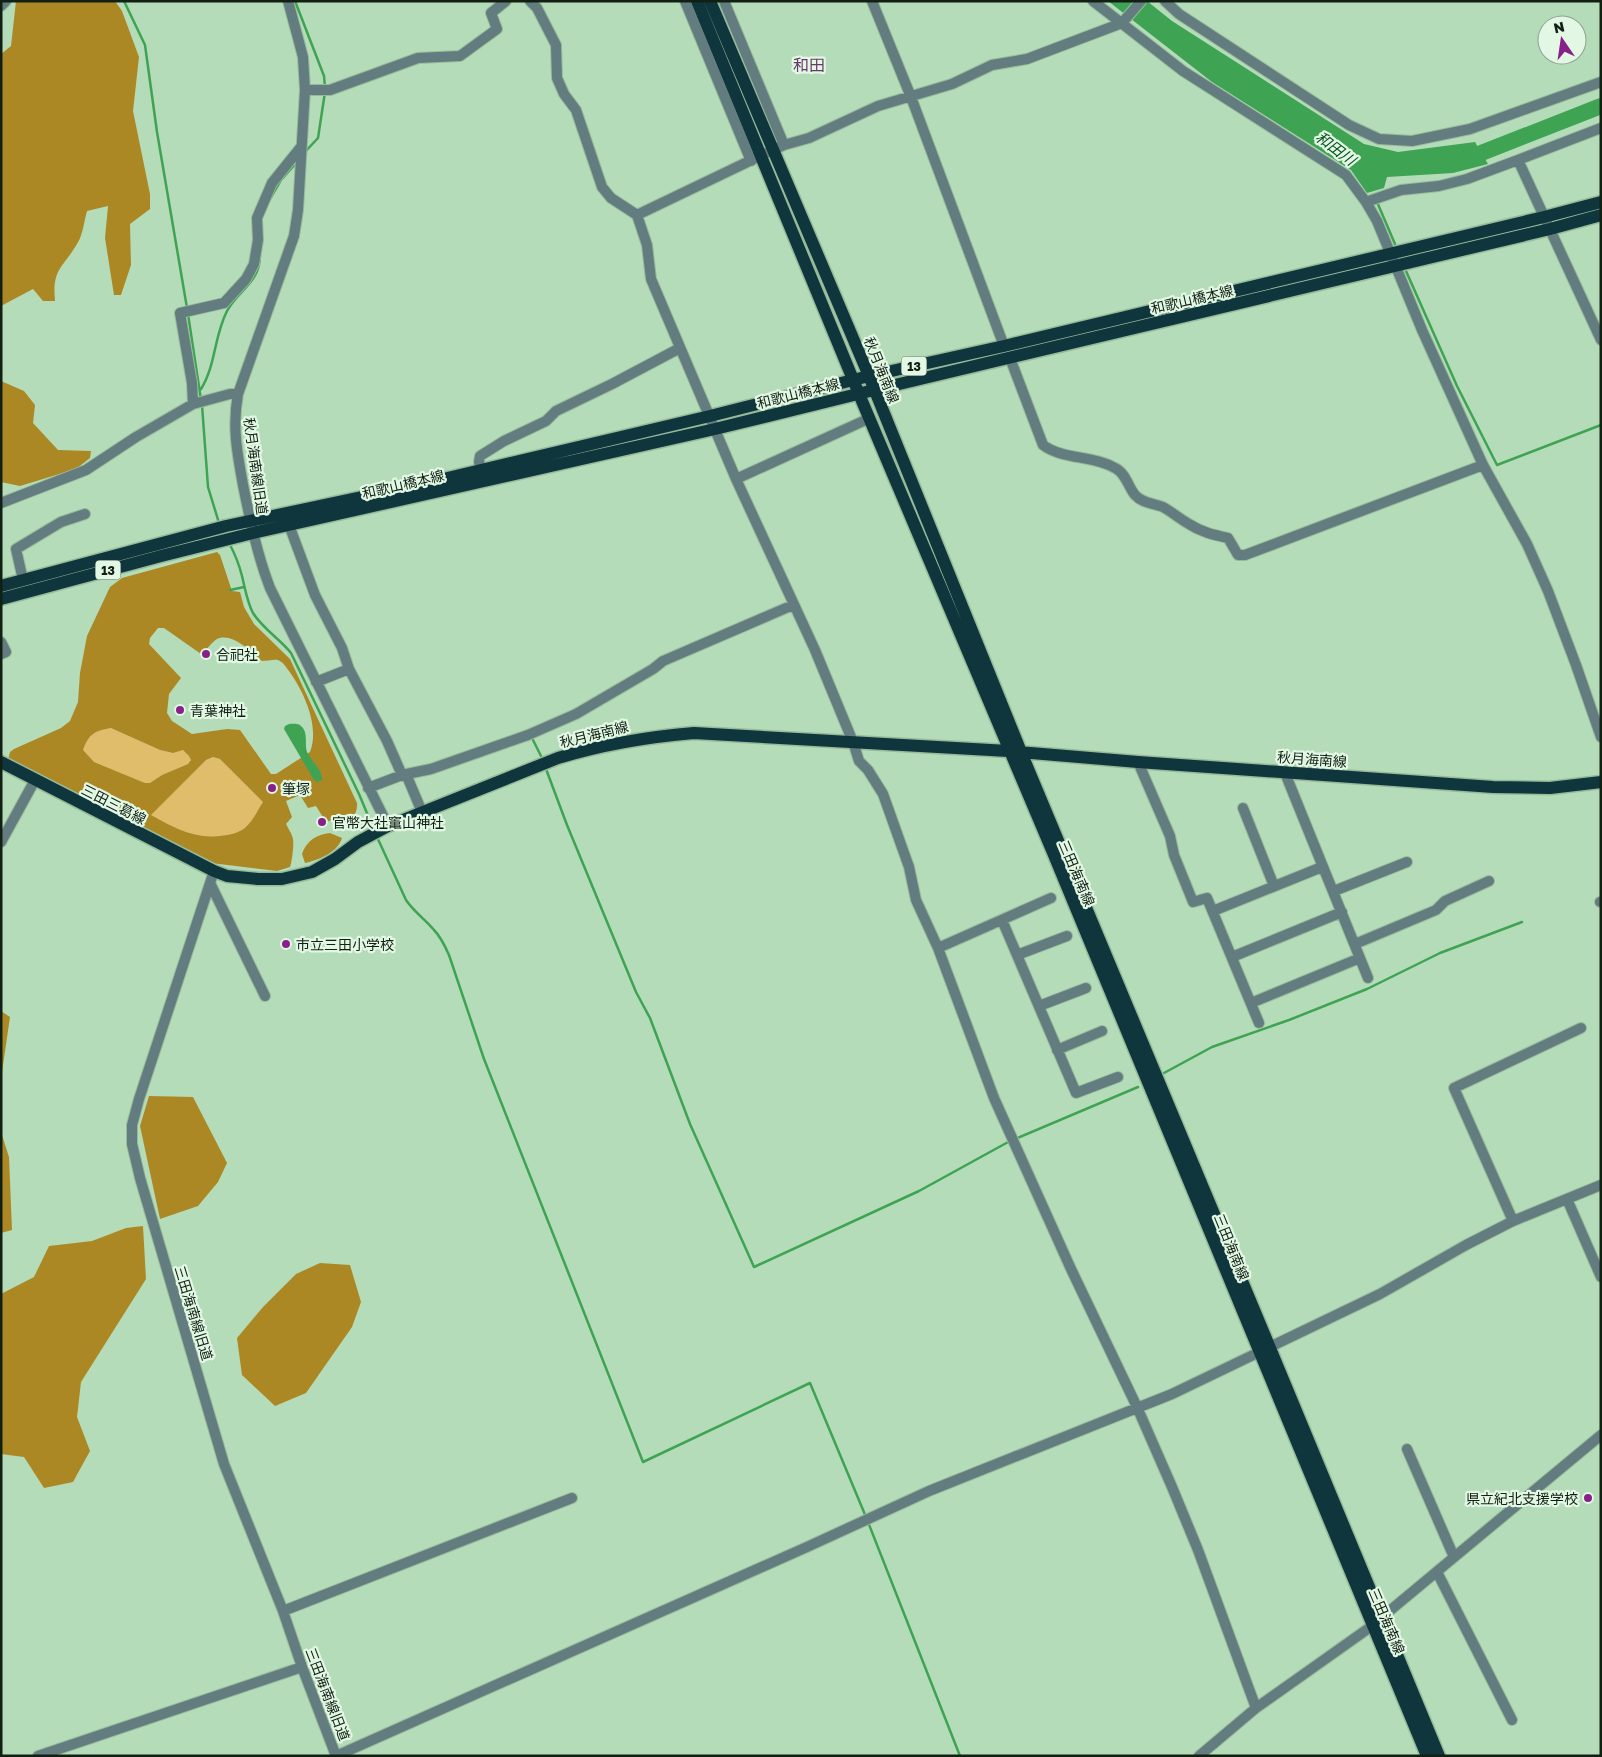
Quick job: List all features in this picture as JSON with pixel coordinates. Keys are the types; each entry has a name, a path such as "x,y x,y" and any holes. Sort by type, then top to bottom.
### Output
{"main road":[{"path":"697,1 756,158 1015,752"},
{"name":"秋月海南線","path":"710,1 779,148 1015,752"},
{"name":"和歌山橋本線","path":"1547,223 1601,202"},
{"name":"和歌山橋本線","path":"1,586 250,520 715,429 859,394 1007,352 1547,223 1601,215"},
{"name":"和歌山橋本線","path":"1,599 869,376 1007,352"},
{"name":"秋月海南線","path":"212,877 282,879 312,872 335,860 370,835 385,828 558,758 648,737 694,733 1015,752 1285,773 1522,788 1550,788 1601,782"},
{"name":"三田海南線","path":"1015,752 1054,855 1265,1350 1377,1621 1427,1756"},
{"name":"三田三葛線","path":"1,762 212,877"},
{"name":"三田海南線","path":"1377,1621 1439,1756"}],"street":[{"path":"1,6 6,1"},
{"name":"秋月海南線旧道","path":"288,1 304,57 305,90 298,210 294,236 238,394 234,414 236,445 253,534 270,588 368,788 385,828"},
{"path":"305,90 330,90 418,58 460,56 497,29 491,13 506,1"},
{"path":"530,1 537,8 556,45 557,78 564,94 576,110 602,187 611,198 637,215 647,245 651,279 736,479 815,650 860,762 868,770 883,794 909,867 916,900 938,948 994,1098 1071,1269 1137,1408 1198,1550 1256,1708"},
{"path":"685,1 756,158"},
{"path":"724,1 779,148"},
{"path":"872,1 911,97 1043,445 1050,451 1098,461 1117,468 1136,496 1145,502 1163,507 1190,525 1209,534 1228,538 1238,555 1245,555 1482,465"},
{"path":"1093,1 1183,71 1346,174 1366,202 1482,465 1527,544 1548,591 1601,737"},
{"path":"637,215 756,158 808,138 878,106 952,84 992,64 1027,59 1122,22 1141,1"},
{"path":"1165,1 1178,14 1284,84 1349,125 1379,139 1412,141 1470,130 1601,82"},
{"path":"1366,202 1401,190 1439,186 1467,179 1601,128"},
{"path":"195,404 180,313 224,303 246,279 254,264 258,240 257,218 272,183 301,147"},
{"path":"1518,160 1601,340"},
{"path":"482,475 480,456 504,440 546,421 556,411 680,348"},
{"path":"1,503 86,470 195,404 230,394 238,394"},
{"path":"736,479 870,418"},
{"path":"23,580 16,549 61,522 85,514"},
{"path":"289,525 316,595 342,648 349,669 388,741 422,812"},
{"path":"368,788 404,774 431,769 536,731 576,714 664,661 793,604"},
{"path":"1,642 6,652 1,654"},
{"path":"316,682 349,669"},
{"path":"1138,762 1170,836 1174,855 1193,902 1208,898 1259,1023"},
{"path":"1285,773 1368,978"},
{"path":"1,842 35,780"},
{"path":"1243,808 1274,886"},
{"path":"1334,891 1407,862"},
{"path":"1213,911 1322,867"},
{"path":"212,877 265,996"},
{"name":"三田海南線旧道","path":"212,877 139,1099 132,1125 132,1144 140,1178 224,1464 283,1611 336,1756"},
{"path":"1355,944 1436,910 1445,901 1489,880"},
{"path":"938,948 1051,898"},
{"path":"1232,957 1342,912"},
{"path":"1002,920 1076,1093 1118,1078"},
{"path":"1017,956 1067,936"},
{"path":"1251,1003 1360,958"},
{"path":"1038,1006 1086,988"},
{"path":"1513,1221 1454,1088 1581,1028"},
{"path":"1058,1050 1102,1031"},
{"path":"336,1756 929,1491 1172,1394 1380,1294 1466,1245 1513,1221 1601,1185"},
{"path":"1567,1199 1601,1277"},
{"path":"1199,1756 1256,1708 1377,1621 1601,1435"},
{"path":"1407,1449 1454,1557"},
{"path":"283,1611 572,1498"},
{"path":"1437,1572 1512,1720"},
{"path":"38,1756 302,1667"}],"shaded area":[{"path":"16,1 115,1 122,11 139,57 133,111 150,194 150,209 130,224 131,265 121,295 114,295 105,238 108,206 87,211 79,240 57,275 54,290 55,301 43,301 33,289 1,306 1,54 11,46"},
{"path":"1,381 24,391 35,405 33,423 58,450 91,451 90,458 76,469 20,486 1,482"},
{"path":"217,552 220,555 232,591 240,592 244,607 254,624 290,659 357,803 357,810 350,822 345,826 332,820 326,822 316,806 308,808 300,795 286,801 292,817 286,824 293,841 290,867 277,871 211,863 8,760 10,752 14,749 61,728 70,721 78,702 80,673 87,636 110,587 122,578","holes":["158,628 164,628 201,654 215,640 229,638 247,648 262,661 278,660 286,666 305,699 312,720 313,742 310,752 276,774 271,774 240,730 227,729 192,734 172,721 167,713 169,694 181,678 149,644 150,638","111,728 160,750 173,753 183,750 191,760 188,764 162,775 150,783 145,783 94,762 83,750 93,734","213,757 220,759 263,802 249,824 239,831 220,836 201,836 167,824 151,815 206,760"]},
{"path":"111,728 160,750 172,753 183,750 189,755 191,760 188,764 162,775 150,783 145,783 94,762 82,750 87,740 93,734 100,730"},
{"path":"213,757 220,759 263,802 254,818 246,827 228,835 201,836 167,824 150,815 206,760"},
{"path":"330,833 342,838 340,843 322,857 305,863 302,854 306,845 316,837"},
{"path":"1,1011 10,1017 1,1079"},
{"path":"149,1096 193,1097 227,1163 218,1182 198,1206 160,1219 140,1126"},
{"path":"1,1132 9,1157 12,1230 1,1233"},
{"path":"143,1226 146,1279 81,1382 77,1417 90,1451 73,1482 44,1488 24,1457 1,1454 1,1294 34,1277 49,1246 92,1241 126,1228"},
{"path":"320,1263 350,1265 361,1302 352,1327 306,1393 275,1406 242,1375 237,1338 263,1307 296,1274"}],"water":[{"path":"1108,1 1147,1 1172,21 1364,144 1398,152 1475,142 1488,164 1453,173 1387,177 1384,188 1367,193 1351,170 1212,82"},
{"path":"289,724 298,724 305,732 307,752 319,769 322,780 318,782 314,780 284,729"}],"waterway":[{"path":"124,1 145,45 157,132 187,308"},
{"path":"295,1 324,76 325,87"},
{"path":"304,153 318,138 325,92"},
{"name":"和田川","path":"1461,161 1601,106"},
{"path":"269,201 281,180 298,161"},
{"path":"1377,202 1395,244"},
{"path":"201,389 210,370 227,311 253,279 257,272 260,255"},
{"path":"1406,271 1457,386 1497,465 1601,425"},
{"path":"188,314 201,400"},
{"path":"202,405 208,487 219,523"},
{"path":"229,543 238,563 253,613 291,653 359,794 374,830"},
{"path":"230,590 244,587"},
{"path":"531,736 542,758"},
{"path":"546,769 636,992 650,1018 690,1124 754,1267 919,1191 1010,1141"},
{"path":"377,837 406,900 436,933 449,955 484,1059 643,1462 810,1383 866,1517"},
{"path":"1164,1073 1212,1047 1289,1020 1367,989 1440,953 1522,922"},
{"path":"1015,1139 1138,1087"},
{"path":"868,1522 960,1756"}],"place":[{"name":"合祀社","path":"206,654"},
{"name":"青葉神社","path":"180,710"},
{"name":"筆塚","path":"272,788"},
{"name":"官幣大社竃山神社","path":"322,822"},
{"name":"市立三田小学校","path":"286,944"},
{"name":"県立紀北支援学校","path":"1588,1498"}],"district":[{"name":"和田","path":"809,65"}]}
